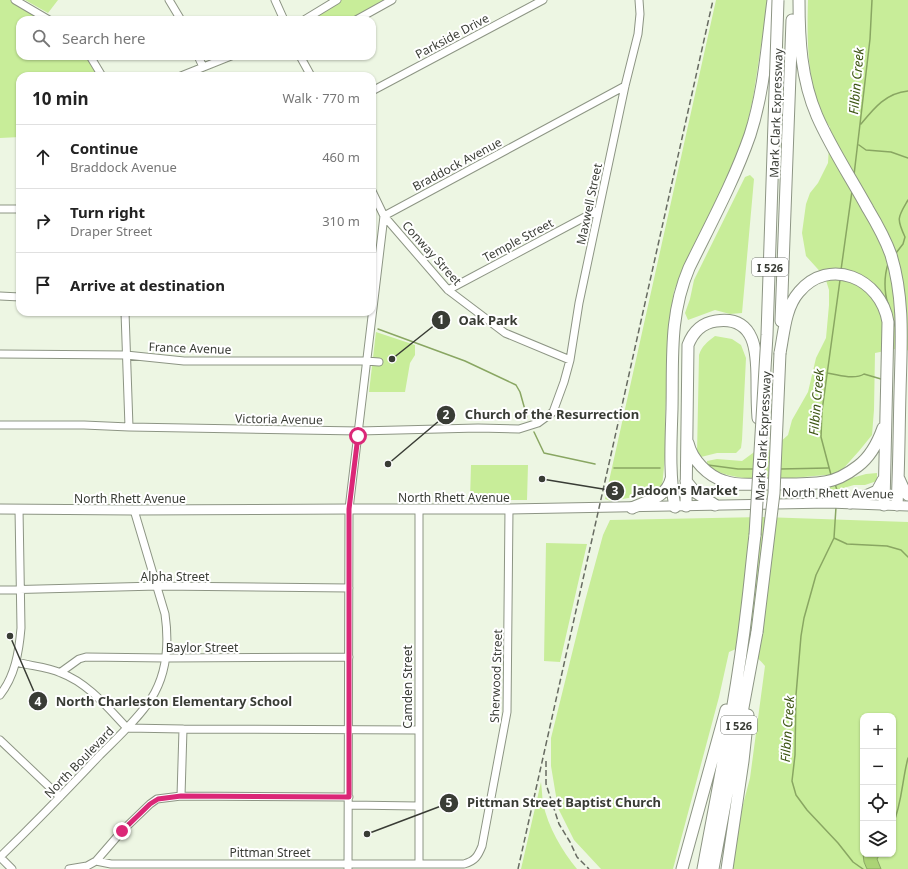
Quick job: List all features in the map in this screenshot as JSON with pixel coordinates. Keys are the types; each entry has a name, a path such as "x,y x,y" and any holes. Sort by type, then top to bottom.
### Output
{"highway":[{"path":"632,508 663,494 669,486 671,477 673,325 682,286 689,268 732,179 750,135 763,76 773,0"},
{"name":"Mark Clark Expressway","path":"703,869 740,659 747,608 759,481 770,272 778,0"},
{"name":"Mark Clark Expressway","path":"713,869 757,632 774,493 793,0"},
{"path":"799,0 799,31 802,60 813,105 826,134 880,229 895,268 901,306 902,328 898,479 902,505"},
{"path":"780,353 790,307 798,293 818,278 825,275 840,274 854,278 873,290 883,304 888,322 884,505"},
{"path":"680,506 686,481 688,345 696,330 706,324 723,320 735,322 746,329 754,342 756,354 759,481"},
{"path":"686,438 689,448 700,465 724,482 740,484 792,484 826,482 851,471 870,453 881,433 886,412"},
{"path":"850,503 877,491 883,480 884,472"},
{"path":"671,477 680,506"},
{"path":"898,479 908,495"},
{"path":"686,481 695,492 716,505"},
{"path":"727,869 743,761 757,632"},
{"path":"682,869 740,659"}],"main road":[{"name":"North Rhett Avenue","path":"0,509 509,509 632,508 829,503 902,505"}],"street":[{"path":"15,0 42,16"},
{"path":"169,0 179,16"},
{"path":"276,0 282,16"},
{"path":"311,16 337,0"},
{"path":"363,16 392,0"},
{"name":"Parkside Drive","path":"376,89 543,0"},
{"name":"Maxwell Street","path":"553,412 570,360 579,303 598,210 638,34 640,14 639,0"},
{"path":"92,60 100,72"},
{"path":"200,60 203,67"},
{"path":"191,72 221,60"},
{"path":"302,60 309,72"},
{"name":"Braddock Avenue","path":"384,216 625,86"},
{"name":"Conway Street","path":"376,200 384,216 448,290 505,333 570,360"},
{"path":"0,209 16,209"},
{"name":"Temple Street","path":"448,290 598,210"},
{"path":"376,274 384,216"},
{"path":"0,296 16,296"},
{"path":"125,316 129,427"},
{"path":"348,866 349,509 371,316"},
{"name":"France Avenue","path":"0,354 126,355 184,361 379,362"},
{"name":"Victoria Avenue","path":"0,425 84,425 359,431 478,428 519,429 538,423 553,412"},
{"path":"0,695 12,674 16,662 21,628 19,509"},
{"name":"Camden Street","path":"418,509 419,864"},
{"name":"Sherwood Street","path":"472,862 478,856 482,846 506,723 509,509"},
{"name":"North Boulevard","path":"0,857 127,728 151,699 160,680 166,658 168,630 158,586 134,510"},
{"name":"Alpha Street","path":"0,590 158,586 349,588"},
{"name":"Baylor Street","path":"61,672 79,659 86,657 349,657"},
{"path":"16,662 61,672 76,680 94,693 127,728 418,730"},
{"path":"181,796 183,729"},
{"path":"0,740 60,797"},
{"path":"96,861 122,831 150,804 158,799 181,796 349,797"},
{"path":"348,805 418,806"},
{"path":"0,857 12,869"},
{"name":"Pittman Street","path":"69,869 87,866 96,861 111,864 348,866 464,864 472,862"}],"shaded area":[{"path":"0,0 14,0 40,16 16,16 16,60 92,60 100,72 16,72 16,137 0,138"},
{"path":"25,0 58,0 48,13"},
{"path":"341,0 386,0 356,16 315,16"},
{"path":"716,0 768,0 753,98 743,143 706,225 685,264 674,291 669,321 665,457 662,487 657,493 611,501 605,499"},
{"path":"808,0 908,0 908,351 905,347 875,353 872,435 842,470 848,479 866,474 877,473 877,481 865,485 854,485 830,490 826,475 781,479 751,479 721,473 707,467 707,461 717,459 742,461 757,450 769,450 788,435 792,420 808,392 816,358 826,338 829,290 825,277 806,256 802,233 806,204 810,193 818,183 828,163 830,127 822,114 812,83 808,48"},
{"path":"750,175 754,179 742,313 730,314 715,310 688,320 685,313 694,280 745,177"},
{"path":"376,332 415,345 415,355 410,363 405,392 369,392"},
{"path":"715,336 732,339 741,345 746,358 742,440 741,448 736,453 717,453 701,457 697,454 699,355 705,344"},
{"path":"471,465 528,465 527,500 470,500"},
{"path":"763,517 908,522 908,869 881,869 877,859 878,857 896,857 896,713 860,713 860,857 863,857 867,869 733,869 741,812 750,778 765,666 752,654 736,649 729,652 719,697 673,869 601,869 574,840 558,808 551,766 551,738 585,601 603,535 610,520"},
{"path":"546,543 587,544 560,662 544,661"},
{"path":"541,782 543,803 548,821 561,847 577,869 521,869"},
{"path":"863,857 878,857 877,859 881,869 867,869"}],"waterway":[{"name":"Filbin Creek","path":"854,175 870,39 872,0"},
{"path":"861,124 881,102 900,92 908,91"},
{"path":"859,145 866,150 891,152 908,158"},
{"name":"Filbin Creek","path":"841,270 852,191"},
{"path":"896,253 903,244 905,237 900,226 899,218 908,200"},
{"path":"888,264 885,284 888,304"},
{"name":"Filbin Creek","path":"831,475 821,437 822,411 840,280"},
{"path":"893,321 896,328"},
{"path":"378,329 465,361 516,385 520,392 527,417"},
{"path":"827,373 851,377 864,374 881,379"},
{"path":"534,432 544,453 595,464"},
{"path":"708,465 738,469 754,469"},
{"path":"614,468 660,468"},
{"path":"780,469 828,468"},
{"name":"Filbin Creek","path":"835,484 838,493 837,500"},
{"name":"Filbin Creek","path":"836,507 834,538 816,575 804,618 801,636 796,695 795,755 792,781 796,795 807,810 838,843 853,862 863,869"},
{"path":"834,538 847,544 887,546 901,550 908,557"},
{"path":"894,821 900,800 908,758"}],"railway":[{"path":"518,869 713,0"},
{"path":"546,761 546,784 559,824 577,857 589,869"}],"place":[{"name":"Oak Park","path":"392,359"},
{"name":"Church of the Resurrection","path":"388,464"},
{"name":"Jadoon's Market","path":"542,479"},
{"name":"North Charleston Elementary School","path":"10,636"},
{"name":"Pittman Street Baptist Church","path":"367,834"}],"route":[{"path":"122,831 150,804 158,799 181,796 349,797 349,509 358,436"}]}
